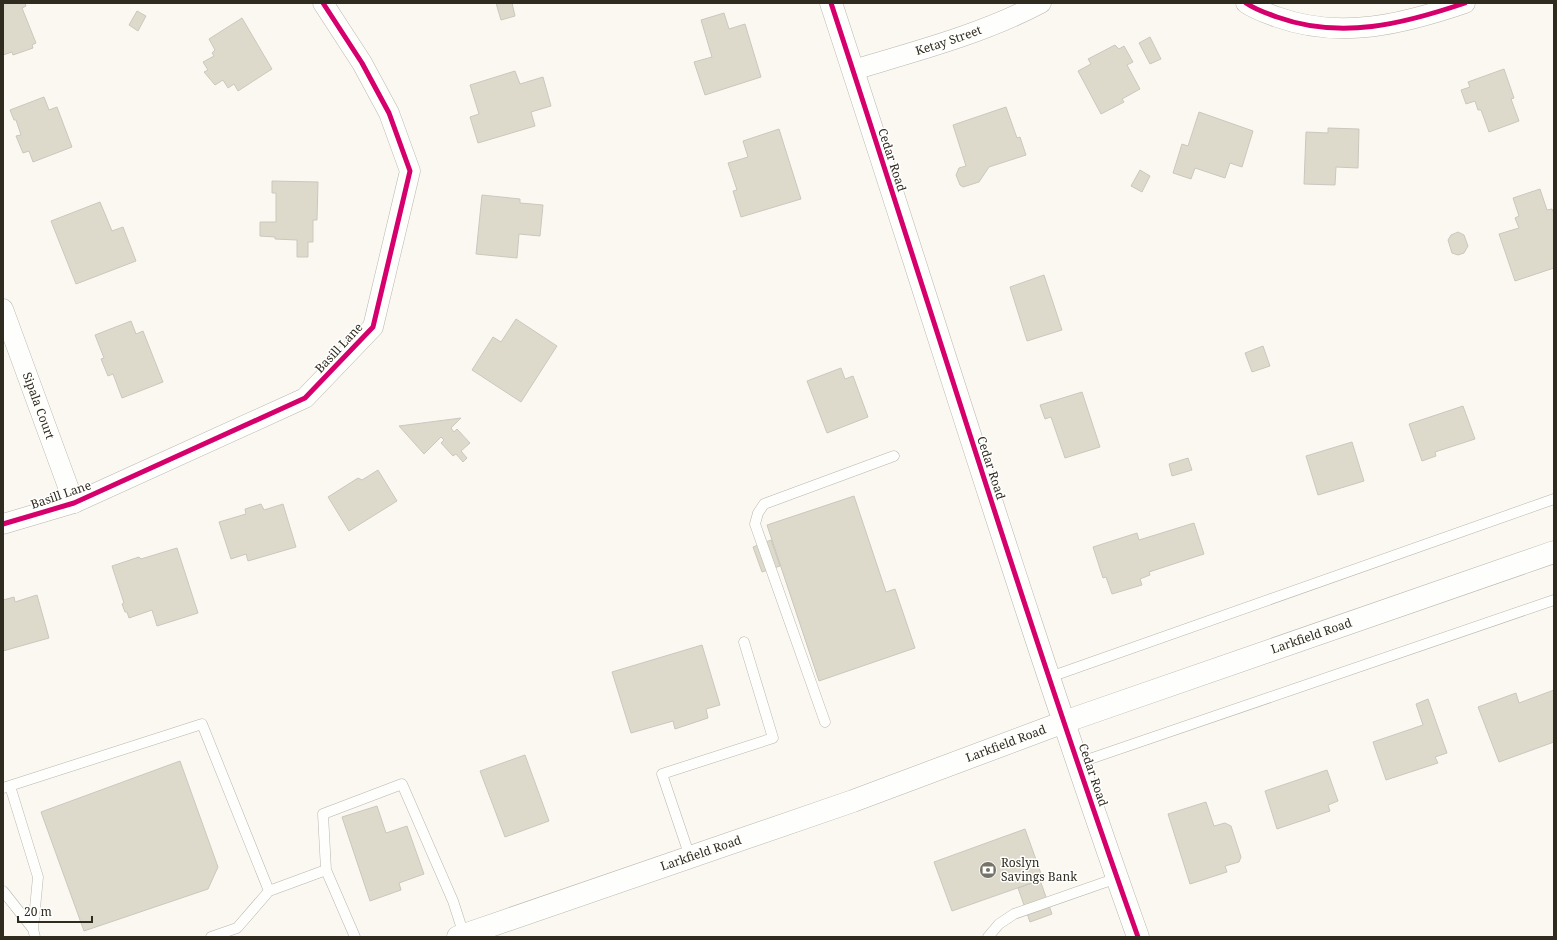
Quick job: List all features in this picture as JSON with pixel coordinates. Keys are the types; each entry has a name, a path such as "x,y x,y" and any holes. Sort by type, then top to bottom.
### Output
{"main road":[{"name":"Cedar Road","path":"831,3 1000,528 1064,722 1138,937"},
{"name":"Larkfield Road","path":"461,936 865,796 1064,722 1554,552"}],"street":[{"name":"Basill Lane","path":"3,524 74,503 305,398 373,327 410,171 389,113 362,63 323,3"},
{"name":"Ketay Street","path":"853,70 952,40 1010,19 1041,3"},
{"path":"1246,3 1254,8 1299,24 1350,29 1392,25 1465,3"},
{"name":"Sipala Court","path":"3,309 74,503"}],"lane":[{"path":"825,722 755,524 758,512 764,504 894,456"},
{"path":"1050,677 1554,499"},
{"path":"1078,763 1554,600"},
{"path":"690,857 662,774 773,738 744,642"},
{"path":"34,933 38,877 7,787 202,724 269,891"},
{"path":"355,937 326,870 324,814 402,784 453,901 461,936"},
{"path":"211,937 237,928 269,891 326,870"},
{"path":"988,937 999,924 1014,914 1117,878"},
{"path":"3,891 17,906 34,933"}],"building":[{"path":"3,3 25,3 26,6 22,8 36,43 32,45 33,48 13,55 12,52 3,55"},
{"path":"496,3 512,3 515,16 501,20"},
{"path":"137,11 146,16 138,31 129,25"},
{"path":"724,13 729,29 745,24 761,77 705,95 694,62 712,57 701,20"},
{"path":"242,18 272,69 238,91 234,84 228,88 223,80 215,85 204,72 208,70 203,62 214,56 212,53 215,50 209,39"},
{"path":"1150,37 1161,59 1150,64 1139,43"},
{"path":"1115,45 1119,49 1124,46 1133,62 1127,65 1140,89 1122,99 1124,102 1101,114 1078,71 1091,64 1088,59"},
{"path":"1504,69 1514,98 1511,99 1519,121 1489,132 1481,110 1478,110 1475,101 1466,104 1461,90 1470,87 1468,82"},
{"path":"515,71 520,84 543,77 551,106 531,112 535,126 478,143 470,117 479,114 470,85"},
{"path":"44,97 49,110 57,107 72,147 33,162 29,151 23,153 16,136 21,135 16,120 14,120 10,110"},
{"path":"1006,107 1017,138 1020,137 1026,155 989,167 979,182 963,187 960,185 956,175 959,168 966,166 953,125"},
{"path":"1199,112 1253,131 1242,167 1230,163 1225,178 1195,168 1191,179 1173,173 1182,144 1188,146"},
{"path":"1328,128 1359,129 1358,168 1336,167 1335,185 1304,184 1306,132 1328,133"},
{"path":"779,129 801,199 741,217 733,191 737,190 728,163 748,157 743,141"},
{"path":"1140,170 1150,176 1142,192 1131,186"},
{"path":"272,181 318,182 317,220 313,220 313,242 308,242 308,257 297,257 297,240 275,239 275,237 260,236 260,222 276,222 276,193 272,193"},
{"path":"1540,189 1547,210 1552,209 1554,214 1554,268 1515,281 1499,234 1519,228 1515,218 1519,216 1513,198"},
{"path":"482,195 520,199 520,203 543,205 540,236 519,234 517,258 476,254"},
{"path":"100,202 112,231 123,227 136,261 76,284 51,221"},
{"path":"1458,232 1464,235 1468,246 1464,253 1458,255 1452,253 1448,240 1451,235"},
{"path":"1044,275 1062,330 1027,341 1010,287"},
{"path":"516,319 557,346 521,402 472,370 493,337 501,342"},
{"path":"131,321 136,334 143,331 163,382 122,398 113,374 108,376 101,359 104,358 95,335"},
{"path":"1263,346 1270,366 1252,372 1245,353"},
{"path":"841,368 845,379 853,376 868,417 827,433 807,381"},
{"path":"1082,392 1100,447 1065,458 1051,417 1045,419 1040,405"},
{"path":"1463,406 1475,439 1435,452 1436,456 1422,461 1409,424"},
{"path":"461,418 451,428 454,432 457,429 470,443 461,451 467,458 463,462 456,454 453,456 441,443 444,440 441,437 424,454 399,426"},
{"path":"1352,442 1364,481 1318,495 1306,456"},
{"path":"1188,458 1192,470 1172,476 1169,464"},
{"path":"378,470 397,501 349,531 328,497 358,478 362,480"},
{"path":"854,496 886,592 895,589 915,648 819,681 767,525"},
{"path":"261,504 264,510 283,504 296,547 248,561 246,554 231,559 219,522 246,514 245,509"},
{"path":"1194,523 1204,554 1149,572 1150,575 1140,579 1142,585 1112,594 1106,577 1103,578 1093,547 1137,533 1139,540"},
{"path":"771,540 780,566 762,572 753,547"},
{"path":"177,548 198,613 157,626 152,610 129,618 122,604 124,603 112,566 139,557 141,559"},
{"path":"37,595 49,638 3,651 3,600 14,597 15,602"},
{"path":"702,645 720,705 706,709 708,718 675,729 673,721 631,733 612,672"},
{"path":"1554,690 1554,742 1499,762 1478,707 1516,693 1519,703"},
{"path":"1428,699 1447,753 1435,757 1438,763 1386,780 1373,742 1423,725 1416,704"},
{"path":"525,755 549,821 505,837 480,771"},
{"path":"180,761 218,867 208,889 84,931 41,812"},
{"path":"1327,770 1338,801 1328,805 1330,811 1277,829 1265,791"},
{"path":"1206,802 1214,826 1225,823 1231,826 1241,857 1239,862 1225,866 1227,872 1190,884 1168,814"},
{"path":"377,806 386,833 407,826 424,874 399,883 401,890 370,901 342,817"},
{"name":"Roslyn Savings Bank","path":"1025,829 1043,879 952,911 934,862"},
{"path":"1040,880 1052,914 1030,922 1018,888"}],"cycle path":[{"path":"3,524 74,503 305,398 373,327 410,171 389,113 362,63 323,3"},
{"path":"831,3 1019,588 1097,821 1138,937"},
{"path":"1246,3 1265,13 1301,24 1348,28 1395,23 1442,11 1465,3"}],"place":[{"name":"Roslyn Savings Bank","path":"988,870"}]}
